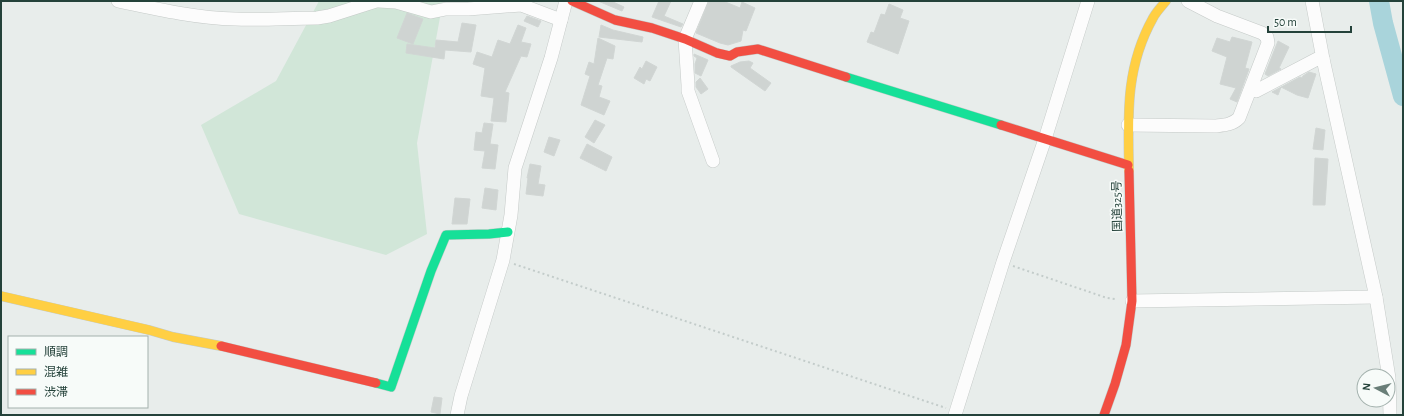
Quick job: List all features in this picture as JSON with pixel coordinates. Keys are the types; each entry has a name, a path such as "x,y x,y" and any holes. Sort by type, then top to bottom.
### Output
{"main road":[{"path":"572,1 615,20 652,28 685,39 717,53 730,56 737,52 758,49 1128,165"},
{"name":"国道325号","path":"1104,415 1126,345 1132,301 1128,165 1130,83 1137,53 1153,18 1166,1"},
{"path":"1,296 391,387 431,271 446,235 508,232"}],"street":[{"path":"118,1 199,15 235,19 317,18 329,16 378,1 396,2 431,12 446,9 521,5 561,20"},
{"path":"457,415 461,396 503,260 511,215 515,168 551,58 566,1"},
{"path":"701,1 685,39 688,91 713,161"},
{"path":"955,413 1002,262 1045,139 1088,1"},
{"path":"1128,125 1226,125 1235,122 1239,118 1268,43 1267,37 1262,33 1217,16 1188,1"},
{"path":"1312,1 1323,59 1376,297 1389,378 1390,415"},
{"path":"1251,89 1256,91 1317,59 1323,59"},
{"path":"1132,301 1376,297"}],"path":[{"path":"503,260 955,413"},
{"path":"1002,262 1107,298 1132,301"}],"green space":[{"path":"319,1 443,1 417,143 427,234 386,255 239,214 201,125 276,81"}],"building":[{"path":"598,1 611,1 624,7 622,11"},
{"path":"659,1 671,1 664,16 683,24 681,27 652,17"},
{"path":"709,1 723,1 740,8 742,2 755,8 746,31 743,30 741,41 728,45 696,33"},
{"path":"889,4 903,10 900,18 909,21 898,54 867,42 871,32 874,33 881,14 885,15"},
{"path":"407,13 423,19 413,44 397,38"},
{"path":"527,16 541,21 538,27 524,21"},
{"path":"462,23 476,25 471,52 445,50 444,59 406,53 407,44 435,48 436,40 458,42"},
{"path":"518,25 526,28 521,42 531,44 527,57 521,56 505,92 509,93 506,122 491,121 494,98 481,96 485,68 473,64 477,52 492,57 498,40 510,44"},
{"path":"601,25 613,30 643,37 642,42 599,37"},
{"path":"1232,37 1252,42 1245,68 1249,69 1237,102 1230,99 1236,88 1220,84 1227,57 1212,51 1217,38 1230,42"},
{"path":"598,38 615,46 613,59 607,58 598,85 602,86 599,97 610,101 604,115 581,105 590,76 585,74 589,62 594,64"},
{"path":"1278,41 1289,47 1279,68 1281,69 1268,76 1265,74"},
{"path":"694,54 708,60 701,76 695,73 697,58"},
{"path":"646,61 657,67 650,81 646,79 644,84 634,78 640,67 642,69"},
{"path":"749,61 753,63 750,68 771,83 765,91 731,67 740,62"},
{"path":"1309,72 1316,74 1308,98 1297,95 1281,87 1300,77 1302,78"},
{"path":"700,78 708,89 701,94 696,87 696,82"},
{"path":"1281,87 1278,95 1272,92"},
{"path":"595,120 605,125 594,143 585,137"},
{"path":"484,123 493,124 490,144 498,145 495,169 482,168 485,151 474,150 476,132 482,133"},
{"path":"1316,128 1325,130 1323,150 1313,149"},
{"path":"549,137 560,140 554,156 544,152"},
{"path":"587,144 612,157 606,171 580,158"},
{"path":"1315,158 1328,159 1325,205 1313,205"},
{"path":"530,164 541,166 538,184 545,185 543,196 526,194"},
{"path":"485,188 498,190 496,210 482,208"},
{"path":"455,198 470,199 467,224 452,224"},
{"path":"434,397 442,398 440,414 431,412"}],"waterway":[{"path":"1379,1 1383,23 1403,96"}],"traffic: fast":[{"path":"846,77 1001,125"},
{"path":"376,383 391,387 431,271 446,235 508,232"}],"traffic: slow":[{"path":"1129,171 1128,131 1130,93 1137,55 1154,16 1166,1"},
{"path":"1,296 149,330 173,337 221,346"}],"traffic: jam":[{"path":"572,1 615,20 652,28 685,39 717,53 730,56 737,52 758,49 846,77"},
{"path":"1001,125 1128,165"},
{"path":"1104,415 1126,345 1132,301 1129,171"},
{"path":"221,346 376,383"}]}
